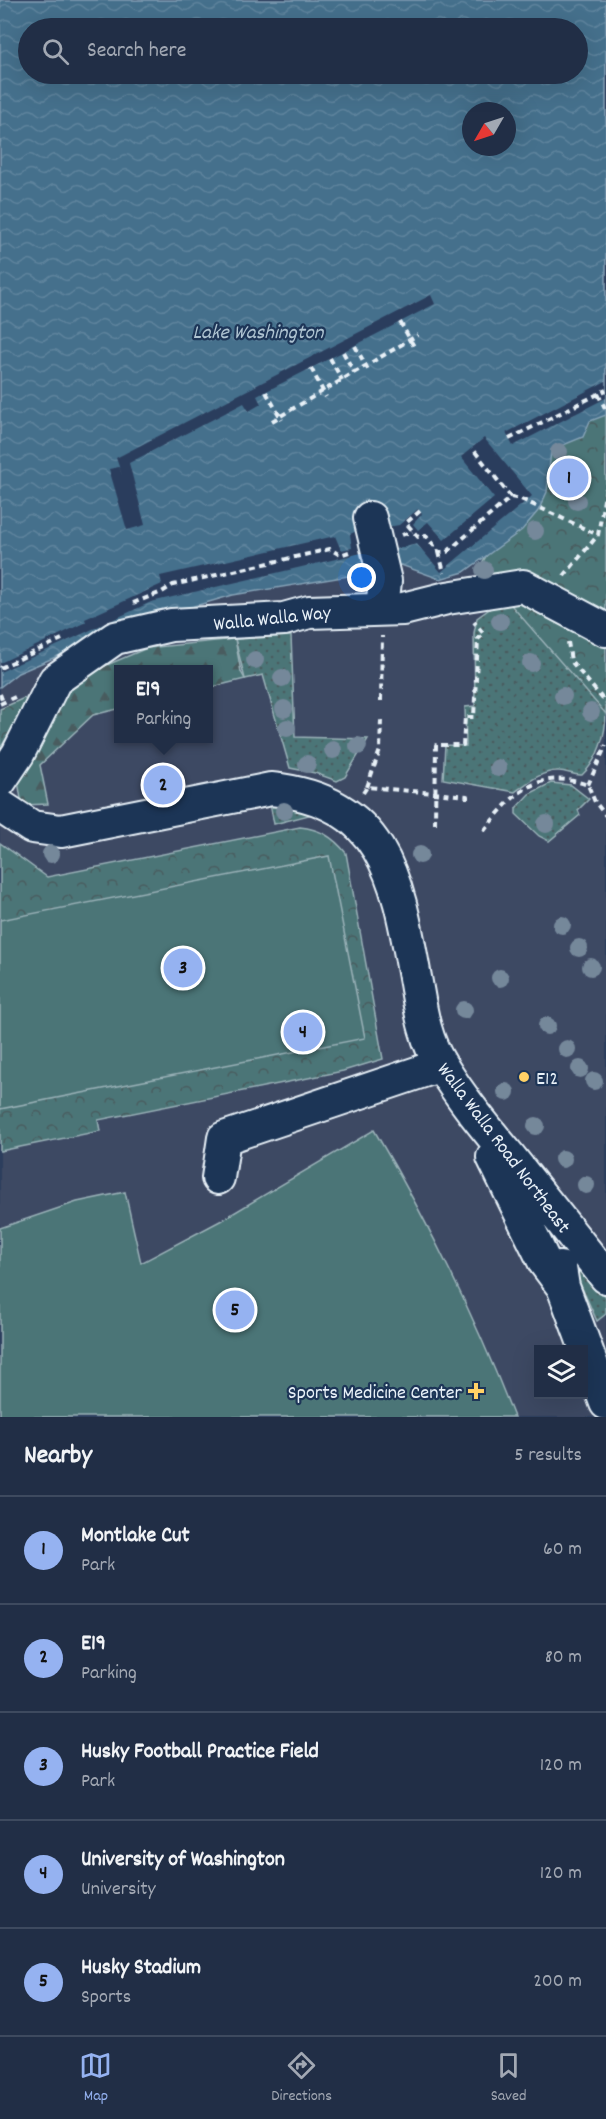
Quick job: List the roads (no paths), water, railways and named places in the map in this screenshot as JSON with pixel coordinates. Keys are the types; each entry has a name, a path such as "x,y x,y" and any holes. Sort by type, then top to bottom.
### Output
{"lane":[{"path":"370,518 385,580 382,608"},
{"name":"Walla Walla Way","path":"0,781 18,754 55,680 116,638 171,625 284,619 309,612 403,609 447,597 523,586 606,630"},
{"name":"Walla Walla Road Northeast","path":"0,806 32,827 51,831 270,789 296,792 320,799 339,809 371,838 391,872 403,916 423,1024 441,1065 469,1107 606,1277"},
{"path":"218,1178 224,1138 441,1065"},
{"path":"469,1107 545,1263 563,1287"},
{"path":"573,1236 561,1250 559,1262 563,1287 606,1403"}],"water":[{"name":"Lake Washington","path":"0,0 606,0 606,415 590,421 583,437 551,450 547,492 538,511 522,530 464,572 440,579 401,565 367,573 233,595 188,608 171,608 18,673 0,687"}],"place":[{"name":"Montlake Cut","path":"569,478"},
{"name":"E19","path":"163,785"},
{"name":"Husky Football Practice Field","path":"183,968"},
{"name":"University of Washington","path":"303,1032"},
{"name":"E12","path":"524,1077"},
{"name":"Husky Stadium","path":"235,1310"},
{"name":"Sports Medicine Center","path":"476,1391"}]}
